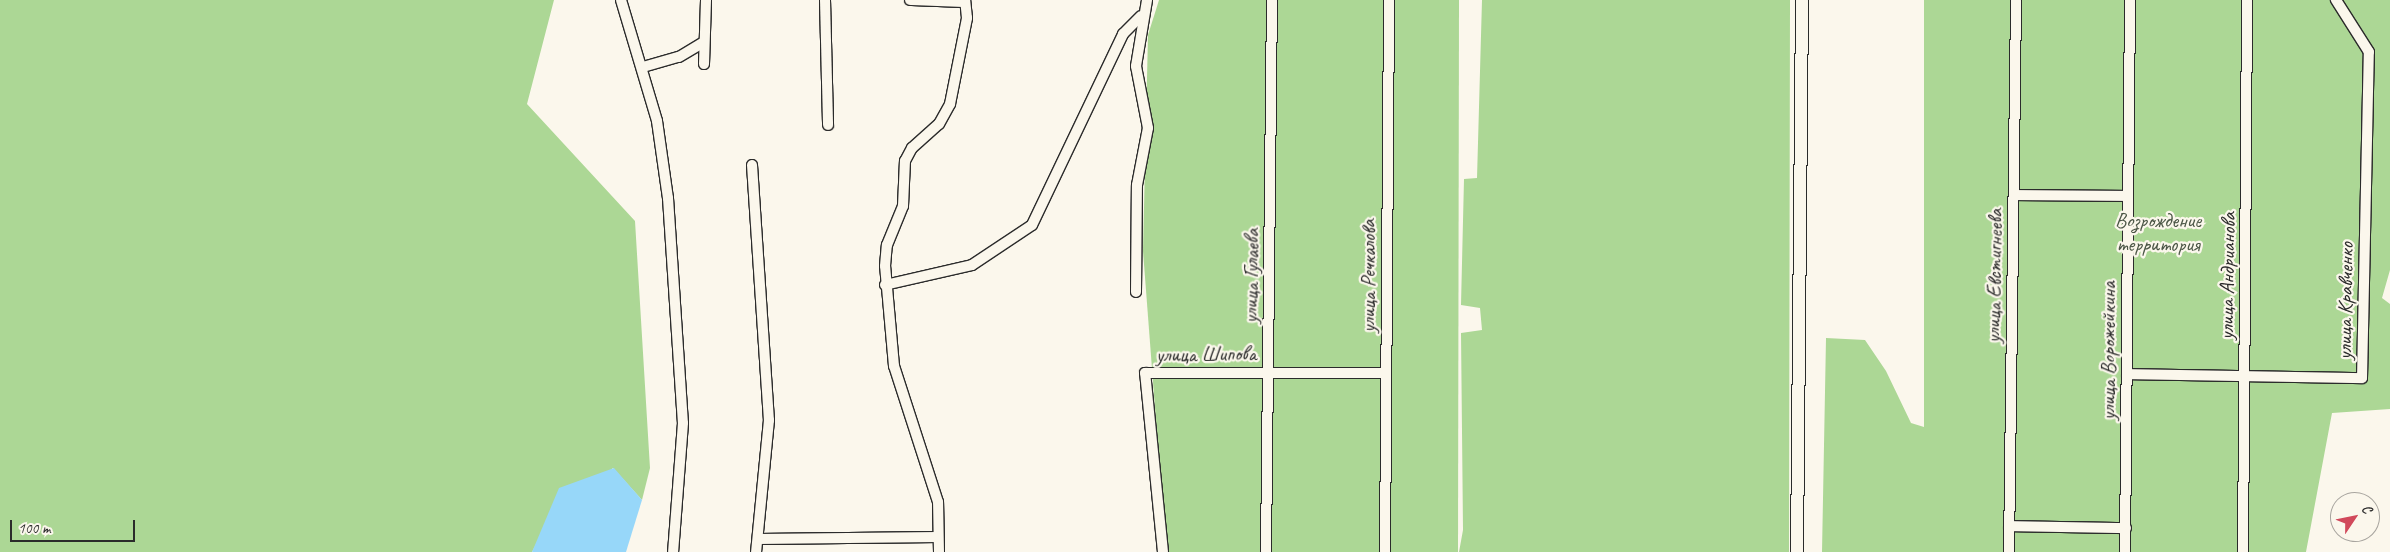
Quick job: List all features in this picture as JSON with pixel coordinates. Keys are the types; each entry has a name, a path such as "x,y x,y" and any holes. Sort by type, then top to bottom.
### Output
{"main road":[{"path":"1797,552 1802,0"}],"street":[{"path":"621,0 658,121 668,198 681,351 683,423 673,552"},
{"path":"704,64 702,43 706,0"},
{"path":"825,0 828,125"},
{"path":"910,0 965,1 967,18 946,115 905,161 903,206 886,245 885,285 894,366 938,502 939,552"},
{"path":"1136,292 1137,185 1148,128 1136,66 1141,16 1147,0"},
{"name":"улица Гулаева","path":"1266,552 1272,0"},
{"name":"улица Речкалова","path":"1385,552 1389,0"},
{"name":"улица Евстигнеева","path":"2009,552 2016,0"},
{"name":"улица Ворожейкина","path":"2125,552 2130,0"},
{"name":"улица Андрианова","path":"2242,552 2247,0"},
{"name":"улица Кравченко","path":"2127,374 2362,378 2370,52 2336,0"},
{"path":"885,285 972,264 1032,225 1123,34 1141,16"},
{"path":"643,67 679,57 702,43"},
{"path":"752,165 769,420 756,552"},
{"path":"2014,195 2128,196"},
{"name":"улица Шипова","path":"1163,552 1145,373 1386,373"},
{"path":"2009,526 2126,528"},
{"path":"758,539 938,537"}],"green space":[{"path":"0,0 554,0 527,104 635,221 650,468 642,500 613,468 544,529 532,552 0,552"},
{"path":"1159,0 1459,0 1458,552 1166,552 1143,251 1148,35"},
{"path":"1482,0 1790,0 1789,552 1459,552 1463,530 1461,333 1482,330 1480,308 1461,305 1464,179 1477,178"},
{"name":"Возрождение территория","path":"1924,0 2390,0 2390,270 2382,298 2390,304 2390,409 2332,413 2306,552 1822,552 1826,338 1865,340 1886,371 1911,423 1924,427"}],"water":[{"path":"614,468 642,500 626,552 532,552 559,488"}]}
